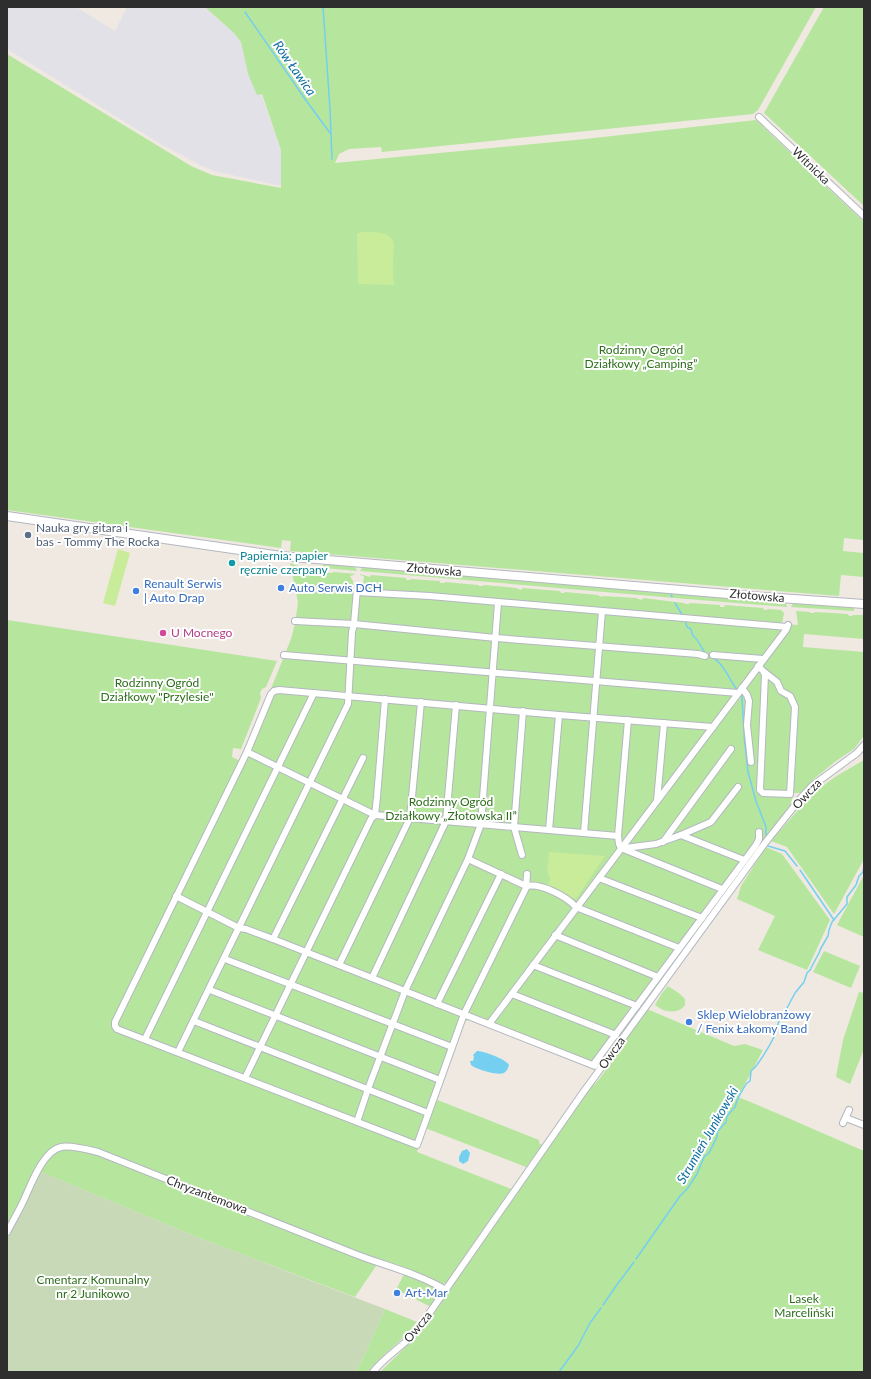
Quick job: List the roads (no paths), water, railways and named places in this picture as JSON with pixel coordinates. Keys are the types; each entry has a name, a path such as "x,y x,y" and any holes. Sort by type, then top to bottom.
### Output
{"street":[{"name":"Witnicka","path":"759,117 864,216"},
{"name":"Złotowska","path":"7,516 281,556 735,595 864,604"},
{"path":"178,1052 210,990 348,704 352,632 357,590 602,612 787,626 763,659 760,668 740,691 489,1024"},
{"path":"357,1122 405,991 468,859 481,824 498,603"},
{"path":"584,833 602,612"},
{"path":"295,621 354,624 496,638 698,654 705,656"},
{"path":"284,655 596,681 740,691 747,695 749,701 748,725 751,762"},
{"path":"713,655 763,659"},
{"path":"760,668 777,682 781,691 790,696 795,707 791,795 763,792 760,790 765,675 760,668"},
{"path":"527,874 526,886 464,1014 417,1145 117,1029 115,1026 115,1022 247,752 271,694 274,691 279,690 713,727"},
{"path":"144,1039 208,912 314,693"},
{"path":"245,1078 371,819 375,815 385,699"},
{"path":"339,965 410,818 420,702"},
{"path":"372,978 446,821 456,705"},
{"path":"522,855 514,827 523,711"},
{"path":"549,830 559,715"},
{"path":"628,720 618,836 621,848 722,889"},
{"path":"657,801 664,723"},
{"name":"Owcza","path":"373,1372 415,1333 596,1074 765,843 812,786 851,758 864,745"},
{"path":"663,842 732,749"},
{"path":"247,752 375,815 618,836"},
{"path":"273,939 363,758"},
{"path":"621,848 630,849 663,842 711,822 738,787"},
{"path":"176,896 240,928 273,939 594,1065 756,844 759,839 759,832"},
{"path":"681,835 744,860"},
{"path":"468,859 526,886 532,885 557,893 569,900 576,907 679,948"},
{"path":"437,1004 501,874"},
{"path":"599,878 702,918"},
{"path":"555,936 658,978"},
{"path":"225,959 452,1047"},
{"path":"533,965 637,1006"},
{"path":"210,990 440,1080"},
{"path":"512,994 616,1036"},
{"path":"194,1021 428,1113"},
{"path":"849,1110 845,1120 864,1125"},
{"name":"Chryzantemowa","path":"7,1232 35,1176 46,1158 60,1147 69,1147 98,1152 349,1252 394,1268 446,1290"}],"water":[{"path":"477,1051 504,1060 509,1065 507,1070 504,1073 498,1074 474,1067 471,1065 470,1061 473,1061 473,1055"},
{"path":"467,1149 470,1153 468,1161 463,1164 459,1161 459,1157 462,1151"}],"waterway":[{"name":"Rów Ławica","path":"323,7 332,159"},
{"name":"Rów Ławica","path":"245,12 330,133"},
{"path":"675,603 683,616"},
{"path":"685,620 687,627 691,629 693,636 706,654"},
{"path":"708,656 713,658 721,665 737,690"},
{"path":"741,694 744,733"},
{"path":"744,735 748,772 756,801 766,827 766,835"},
{"path":"768,846 785,851 797,866"},
{"name":"Strumień Junikowski","path":"811,968 828,936 832,922 847,904 847,897 856,885 864,867"},
{"path":"800,870 834,920"},
{"name":"Strumień Junikowski","path":"775,1034 779,1021 795,993 804,982 807,973 811,969"},
{"name":"Strumień Junikowski","path":"636,1259 697,1174 704,1157 709,1153 717,1137 717,1132 726,1122 727,1116 735,1107 746,1084 750,1081 751,1071 767,1050 774,1037"},
{"name":"Strumień Junikowski","path":"603,1305 634,1262"},
{"name":"Strumień Junikowski","path":"559,1372 578,1346 590,1323 601,1308"}],"place":[{"name":"Nauka gry gitara i bas - Tommy The Rocka","path":"28,535"},
{"name":"Papiernia: papier ręcznie czerpany","path":"232,563"},
{"name":"Auto Serwis DCH","path":"281,588"},
{"name":"Renault Serwis | Auto Drap","path":"136,591"},
{"name":"U Mocnego","path":"163,633"},
{"name":"Sklep Wielobranżowy / Fenix Łakomy Band","path":"689,1022"},
{"name":"Art-Mar","path":"397,1293"}],"park label":[{"name":"Rodzinny Ogród Działkowy „Camping”","path":"641,357"},
{"name":"Rodzinny Ogród Działkowy \"Przylesie\"","path":"157,690"},
{"name":"Rodzinny Ogród Działkowy „Złotowska II”","path":"451,809"},
{"name":"Cmentarz Komunalny nr 2 Junikowo","path":"93,1287"},
{"name":"Lasek Marceliński","path":"804,1306"}]}
